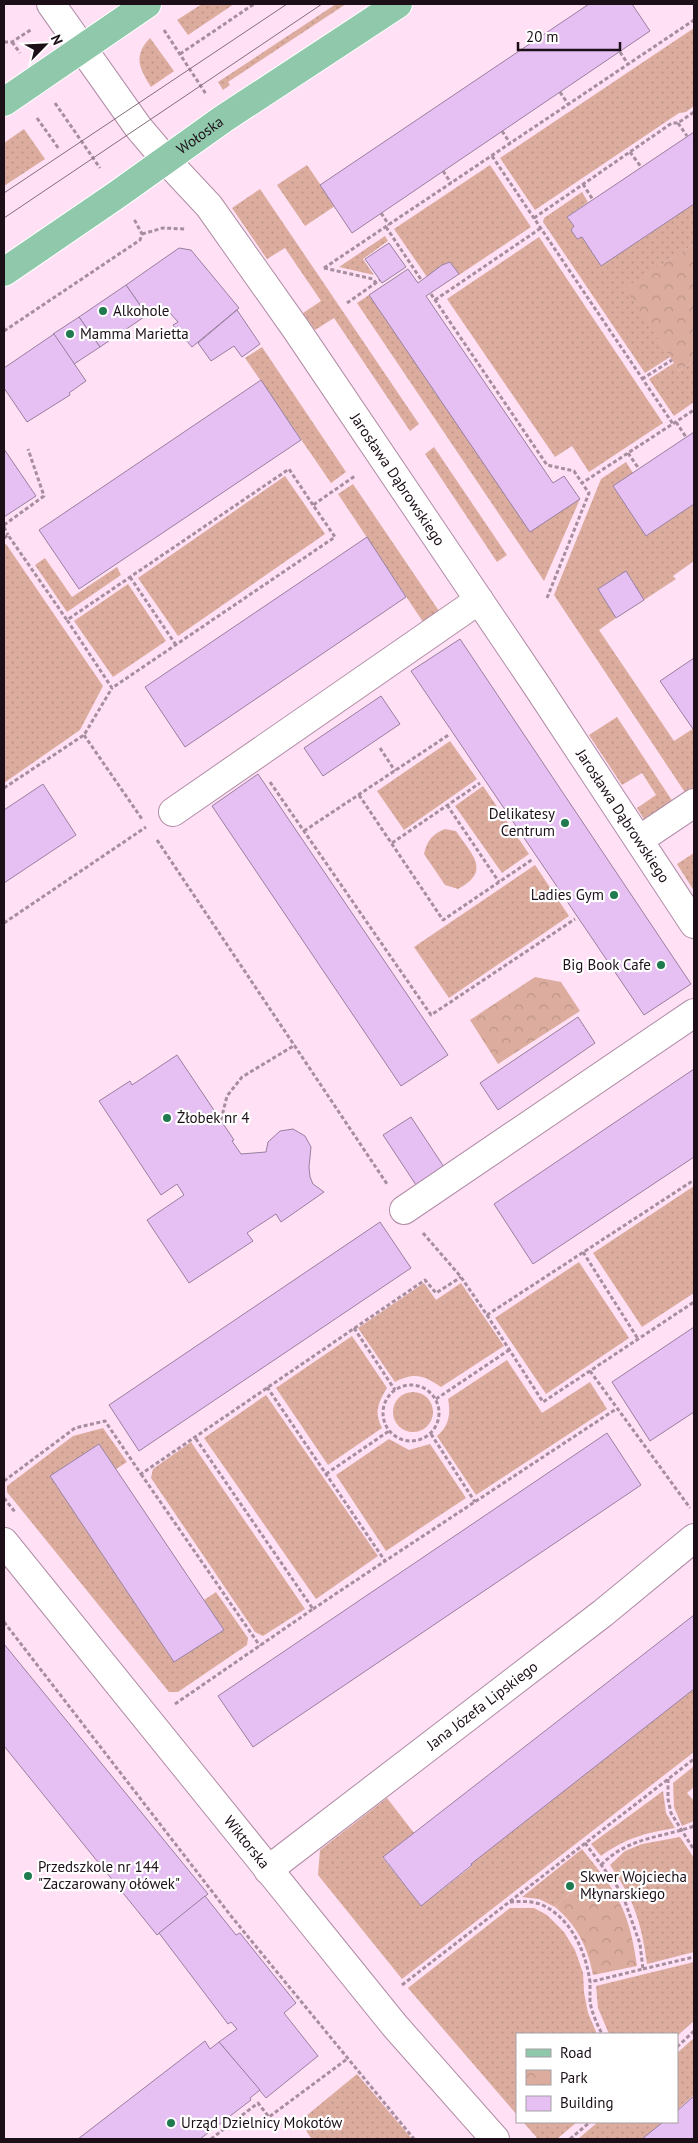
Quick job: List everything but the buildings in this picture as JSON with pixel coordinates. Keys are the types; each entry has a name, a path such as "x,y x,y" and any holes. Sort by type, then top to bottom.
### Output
{"main road":[{"name":"Wołoska","path":"4,272 223,119 398,4"},
{"path":"4,102 82,48 154,15"}],"street":[{"name":"Jarosława Dąbrowskiego","path":"44,15 82,48 138,127 209,206 479,600 694,924"},
{"path":"173,812 479,600"},
{"path":"639,840 694,803"},
{"path":"404,1210 694,1013"},
{"name":"Jana Józefa Lipskiego","path":"268,1870 603,1613 694,1538"},
{"name":"Wiktorska","path":"4,1542 395,2026 495,2139"}],"path":[{"path":"180,54 254,4"},
{"path":"4,42 12,42 44,15"},
{"path":"154,15 210,99"},
{"path":"376,283 373,279 324,268 694,20"},
{"path":"12,42 23,57"},
{"path":"620,52 628,64"},
{"path":"560,92 568,104"},
{"path":"54,102 96,163"},
{"path":"534,218 672,124 678,123 694,112"},
{"path":"35,115 59,149"},
{"path":"678,123 687,136"},
{"path":"502,131 510,143"},
{"path":"630,152 641,167"},
{"path":"492,156 642,379 686,437"},
{"path":"443,171 451,183"},
{"path":"583,184 593,200"},
{"path":"381,213 387,226 422,281"},
{"path":"4,331 140,240 142,234 140,228 131,215"},
{"path":"142,234 163,228 226,231"},
{"path":"435,300 541,228"},
{"path":"347,302 380,280"},
{"path":"431,294 547,465 574,471 588,493 547,598"},
{"path":"642,379 672,360"},
{"path":"582,483 694,410"},
{"path":"28,449 44,496 4,526 8,535 112,688"},
{"path":"628,453 639,469"},
{"path":"4,788 84,735 112,688 335,537 289,469 67,620"},
{"path":"313,505 355,476"},
{"path":"4,538 8,535"},
{"path":"130,577 176,645"},
{"path":"304,831 450,734"},
{"path":"84,735 295,1045 404,1210 462,1277 543,1402 694,1302"},
{"path":"380,748 395,771"},
{"path":"253,757 431,1015 575,919"},
{"path":"392,843 480,783"},
{"path":"360,794 443,920 533,859"},
{"path":"447,805 499,882"},
{"path":"4,923 147,826"},
{"path":"221,1120 227,1096 242,1077 295,1045"},
{"path":"487,1315 694,1180"},
{"path":"583,1252 638,1339"},
{"path":"141,1474 425,1280 436,1293 462,1277"},
{"path":"354,1328 395,1390"},
{"path":"436,1399 510,1350"},
{"path":"590,1371 694,1513"},
{"path":"404,1386 422,1387 436,1399 440,1417 432,1434 423,1439 405,1441 396,1438 389,1432 384,1423 384,1405 395,1390 404,1386"},
{"path":"267,1387 384,1561"},
{"path":"174,1706 384,1561 616,1409"},
{"path":"4,1481 75,1428 105,1421 260,1646"},
{"path":"326,1474 389,1432"},
{"path":"432,1434 475,1502"},
{"path":"194,1436 313,1609"},
{"path":"4,1622 232,1916 414,2139"},
{"path":"400,1987 694,1759"},
{"path":"668,1779 668,1799 671,1813 694,1850"},
{"path":"601,1864 610,1856 635,1842 694,1826"},
{"path":"584,1843 622,1893 640,1944 643,1969"},
{"path":"509,1902 527,1901 541,1905 567,1925 579,1943 590,1982 590,2002 602,2033"},
{"path":"590,1982 694,1957"},
{"path":"678,2045 694,2031"},
{"path":"212,2139 258,2103 269,2117 347,2059"},
{"path":"570,2139 589,2123"}],"green space":[{"path":"202,4 234,4 188,35 177,20"},
{"path":"336,4 346,4 228,82 230,85 223,90 218,82"},
{"path":"694,28 694,106 686,112 679,113 535,210 500,158"},
{"path":"150,38 174,71 151,87 143,74 140,62 141,51"},
{"path":"24,129 45,159 4,186 4,143"},
{"path":"307,165 335,206 305,226 277,185"},
{"path":"490,165 531,227 459,275 450,262 442,265 427,277 394,229"},
{"path":"260,189 419,424 410,431 334,318 315,330 303,313 321,301 285,248 267,259 232,208"},
{"path":"582,192 588,202 567,217 574,226 571,230 577,239 582,237 601,266 694,204 694,244 626,288 670,357 645,373 543,222 544,218"},
{"path":"385,236 388,241 363,259 374,275 339,267"},
{"path":"539,237 663,423 589,472 572,446 555,457 447,299"},
{"path":"694,244 694,361 679,371 625,288"},
{"path":"369,295 530,531 580,499 544,581 357,303"},
{"path":"262,347 346,472 331,483 245,358"},
{"path":"694,361 694,402 674,416 649,379 674,363 679,371"},
{"path":"434,447 507,555 497,562 425,454"},
{"path":"626,462 633,473 613,486 646,536 694,504 694,561 673,576 676,579 644,600 626,571 598,589 616,618 599,630 674,741 694,728 694,793 688,797 554,595 601,479"},
{"path":"285,476 325,534 178,636 138,578"},
{"path":"353,484 439,611 423,622 338,494"},
{"path":"6,544 103,686 80,730 4,783 4,545"},
{"path":"45,558 72,597 117,567 121,575 67,612 35,565"},
{"path":"128,584 166,641 113,677 74,621"},
{"path":"617,717 675,805 647,824 637,808 656,795 642,773 622,785 589,735"},
{"path":"450,741 477,779 404,830 377,791"},
{"path":"483,786 529,854 502,873 455,806"},
{"path":"445,829 456,831 476,862 477,869 474,876 458,889 445,885 424,854 431,838"},
{"path":"694,853 694,891 677,864"},
{"path":"535,865 569,916 449,998 414,947"},
{"path":"535,977 561,982 580,1011 498,1064 470,1020"},
{"path":"694,1186 694,1293 642,1327 593,1253"},
{"path":"579,1262 629,1338 546,1394 495,1318"},
{"path":"424,1283 436,1300 461,1283 504,1346 441,1387 419,1376 408,1377 395,1382 358,1328"},
{"path":"352,1336 387,1388 378,1408 378,1417 382,1428 328,1465 276,1388"},
{"path":"507,1360 542,1413 590,1382 607,1409 476,1495 437,1436 447,1424 448,1399"},
{"path":"413,1392 427,1398 433,1412 427,1426 413,1432 399,1426 393,1412 399,1398"},
{"path":"266,1395 378,1556 316,1599 204,1438"},
{"path":"103,1428 127,1462 116,1469 99,1444 50,1476 174,1662 224,1630 204,1600 216,1592 248,1638 247,1645 178,1692 169,1692 7,1492 7,1486 73,1436"},
{"path":"389,1439 409,1450 430,1444 466,1498 386,1551 336,1475"},
{"path":"191,1442 305,1609 263,1636 255,1632 151,1478 153,1469"},
{"path":"694,1689 694,1752 402,1979 318,1875 320,1850 387,1798 414,1833 383,1858 421,1906 472,1866 471,1864"},
{"path":"694,1766 694,1787 687,1793 694,1801 694,1821 682,1826 674,1807 673,1783"},
{"path":"663,1791 666,1813 675,1828 636,1837 601,1856 591,1844"},
{"path":"680,1837 694,1858 694,1952 647,1964 639,1923 631,1900 610,1865 625,1851 642,1844"},
{"path":"582,1849 597,1868 555,1907 539,1899 522,1897"},
{"path":"597,1868 620,1902 629,1925 637,1966 593,1975 585,1946 570,1921 555,1907"},
{"path":"510,1908 534,1908 547,1915 564,1932 575,1950 583,1973 588,2013 597,2033 516,2033 516,2114 408,1988"},
{"path":"694,1962 694,2021 678,2035 678,2033 609,2033 598,2008 596,1986"},
{"path":"694,2038 694,2095 678,2109 678,2052"},
{"path":"357,2074 412,2139 312,2139 306,2128 306,2116"},
{"path":"524,2123 576,2123 557,2139 538,2139"},
{"path":"597,2123 662,2123 643,2139 578,2139"}],"tram line":[{"path":"4,193 287,4"},
{"path":"4,218 322,4"}],"place":[{"name":"Alkohole","path":"103,311"},
{"name":"Mamma Marietta","path":"70,334"},
{"name":"Delikatesy Centrum","path":"565,823"},
{"name":"Ladies Gym","path":"614,895"},
{"name":"Big Book Cafe","path":"661,965"},
{"name":"Żłobek nr 4","path":"167,1118"},
{"name":"Przedszkole nr 144 \"Zaczarowany ołówek\"","path":"28,1876"},
{"name":"Skwer Wojciecha Młynarskiego","path":"570,1886"},
{"name":"Urząd Dzielnicy Mokotów","path":"171,2123"}]}
